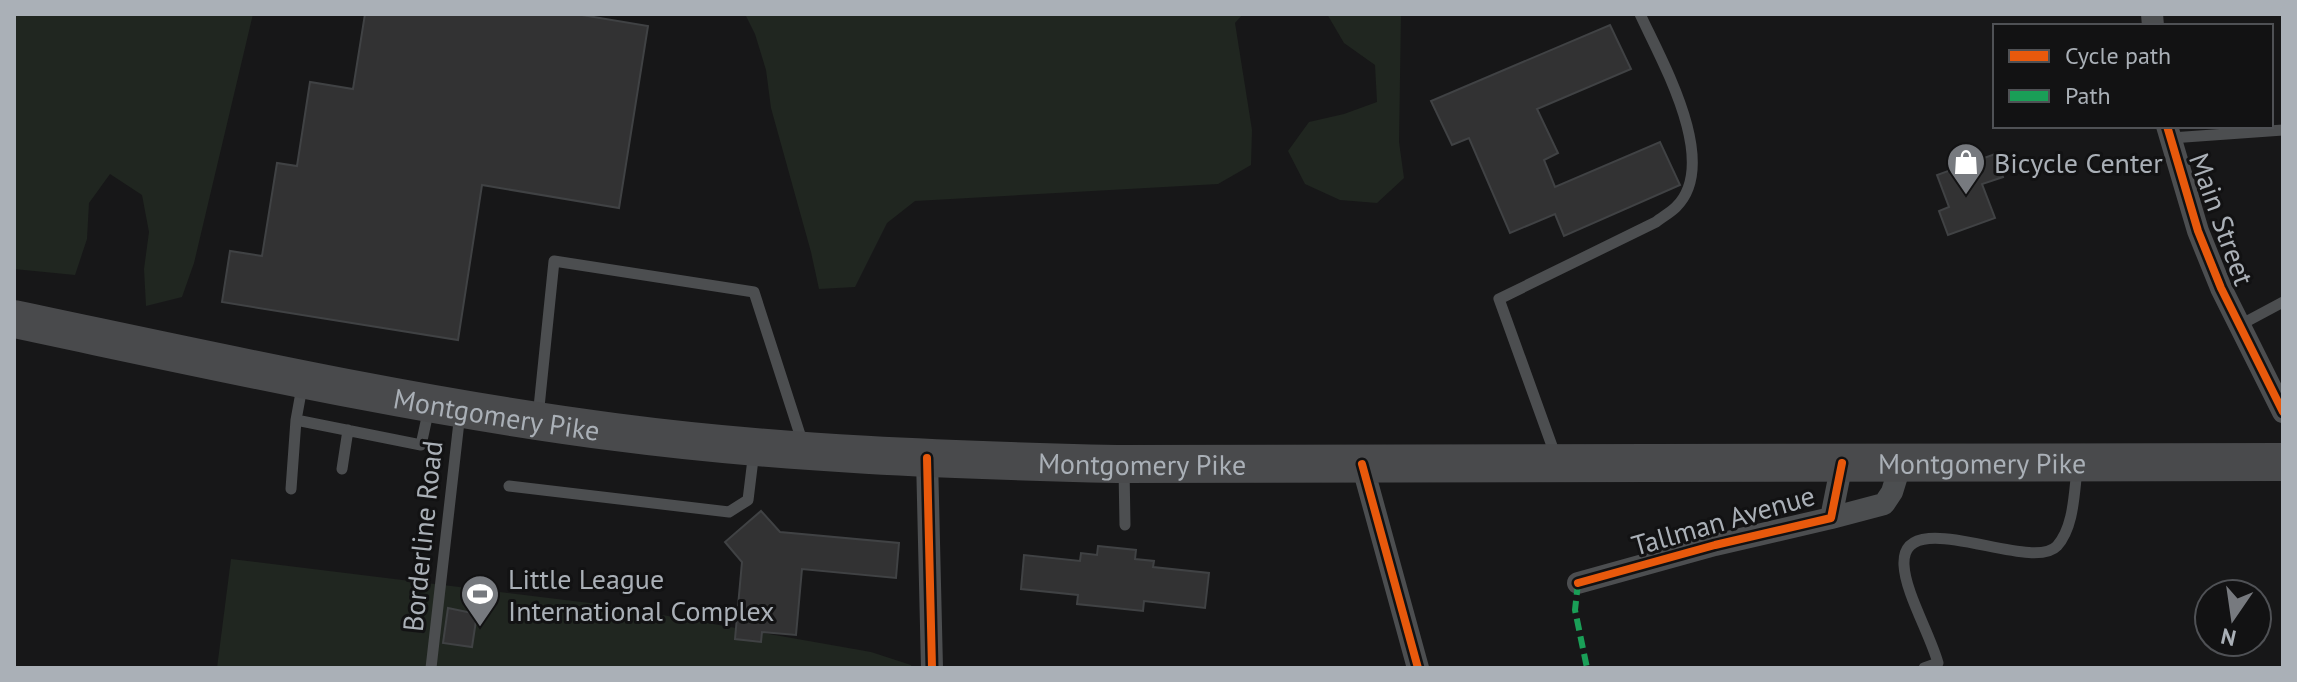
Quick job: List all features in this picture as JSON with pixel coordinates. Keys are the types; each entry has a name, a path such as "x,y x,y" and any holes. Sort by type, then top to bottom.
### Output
{"highway":[{"name":"Montgomery Pike","path":"14,319 303,380 537,421 755,447 927,458 1124,464 2283,462"}],"street":[{"name":"Main Street","path":"2169,132 2198,231 2283,412"},
{"path":"927,458 932,668"},
{"name":"Tallman Avenue","path":"1578,583 1715,545 1831,518 1842,463"},
{"path":"1831,518 1884,504 1892,492 1901,463"},
{"path":"1362,464 1418,668"}],"lane":[{"path":"1558,464 1499,299 1656,222 1677,206 1688,188 1692,170 1691,141 1681,107 1640,14"},
{"path":"2169,132 2283,130"},
{"path":"537,421 554,261 754,292 806,450"},
{"path":"2240,325 2283,302"},
{"path":"291,489 296,420 303,380"},
{"path":"296,420 421,445 445,406"},
{"name":"Borderline Road","path":"431,668 445,406"},
{"path":"342,469 348,430"},
{"path":"509,486 729,512 748,500 755,447"},
{"path":"1924,668 1938,663 1904,567 1910,547 1920,540 1935,537 2022,551 2054,549 2068,528 2078,463"},
{"path":"1124,464 1125,525"}],"shaded area":[{"path":"14,14 253,14 194,263 182,297 146,306 144,269 149,232 142,195 110,174 89,203 87,239 75,275 14,269"},
{"path":"745,14 1243,14 1235,23 1252,130 1251,165 1218,184 915,201 887,223 855,287 819,289 771,108 766,70"},
{"path":"1327,14 1401,14 1399,142 1404,178 1377,203 1340,200 1305,184 1288,151 1309,122 1377,102 1375,65 1344,43"},
{"name":"Little League International Complex","path":"231,559 606,605 871,652 911,665 912,668 217,668"}],"building":[{"path":"365,14 576,14 648,26 619,208 482,185 458,340 222,302 230,251 262,256 277,163 297,166 310,82 353,89"},
{"path":"1610,25 1631,69 1537,109 1558,153 1544,160 1555,187 1660,142 1680,185 1564,236 1555,214 1510,233 1469,138 1452,145 1431,101"},
{"name":"Bicycle Center","path":"1995,154 2003,177 1982,184 1995,218 1948,235 1939,211 1949,207 1937,175"},
{"path":"761,511 780,532 899,543 896,578 802,569 796,635 762,632 761,642 735,639 742,562 725,542"},
{"path":"1098,546 1136,550 1135,559 1154,561 1153,567 1209,573 1205,608 1144,601 1143,611 1077,604 1078,595 1021,589 1024,555 1080,561 1081,553 1097,555"},
{"path":"448,608 477,614 472,647 443,643"}],"marked path":[{"path":"1578,583 1575,610 1587,668"}],"cycle path":[{"path":"2168,128 2198,231 2221,288 2283,412"},
{"path":"927,458 932,668"},
{"path":"1578,583 1715,545 1831,518 1842,463"},
{"path":"1362,464 1418,668"}],"place":[{"name":"Bicycle Center","path":"1966,196"},
{"name":"Little League International Complex","path":"480,628"}]}
